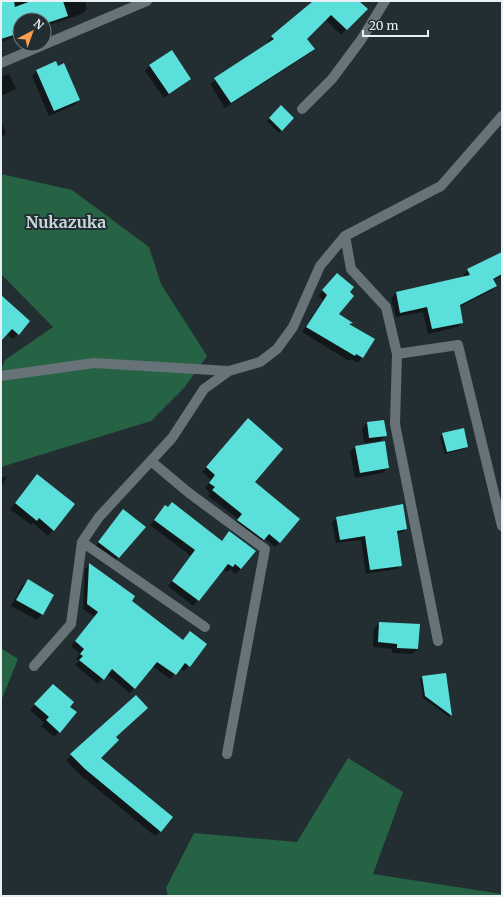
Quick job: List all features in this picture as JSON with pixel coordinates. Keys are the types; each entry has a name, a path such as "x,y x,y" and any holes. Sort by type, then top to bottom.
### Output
{"street":[{"path":"1,63 147,1"},
{"path":"302,109 332,79 361,40 385,1"},
{"path":"34,666 71,624 82,542 99,518 152,462 172,438 204,389 229,371 260,362 277,349 293,327 320,266 345,236 441,186 502,116"},
{"path":"345,236 350,269 386,307 397,354 395,424 438,641"},
{"path":"397,354 458,344 502,526"},
{"path":"1,376 94,363 229,371"},
{"path":"152,462 189,493 265,549 227,754"},
{"path":"82,542 205,626"}],"green space":[{"path":"1,174 72,190 149,247 161,284 207,356 184,388 151,421 1,467 1,370 5,360 53,327 1,274"},
{"path":"1,648 18,659 1,701"},
{"path":"348,758 403,792 373,874 502,894 502,896 168,896 166,888 194,833 297,842"}],"building":[{"path":"1,1 14,1 15,7 31,1 63,1 68,16 52,21 52,12 12,12 12,36 1,39"},
{"path":"313,1 359,1 368,9 347,30 331,15 307,39 315,49 231,103 214,78 274,39 271,36"},
{"path":"172,50 191,79 169,94 149,65"},
{"path":"56,61 58,66 64,63 80,100 54,111 36,70"},
{"path":"281,105 294,118 282,131 269,118"},
{"path":"502,252 502,274 493,279 497,286 460,305 463,323 432,329 427,307 400,313 396,292 470,275 467,269"},
{"path":"337,273 354,287 350,292 354,296 339,314 353,323 349,324 375,339 363,358 356,354 355,356 306,327 327,295 322,290"},
{"path":"1,295 30,321 19,335 12,329 1,341"},
{"path":"248,418 283,449 255,482 300,519 280,543 269,534 264,540 237,520 242,514 212,490 215,487 209,483 215,475 206,467"},
{"path":"384,420 387,436 369,438 367,422"},
{"path":"464,428 468,447 447,452 442,433"},
{"path":"385,441 389,468 360,473 355,446"},
{"path":"37,474 75,504 54,531 39,518 37,521 15,503"},
{"path":"172,502 222,541 229,531 256,551 241,569 235,564 233,567 228,564 199,601 172,581 195,550 154,520 165,505 168,507"},
{"path":"403,504 407,529 397,531 402,566 370,570 365,536 340,540 336,517"},
{"path":"123,509 146,527 119,558 98,542"},
{"path":"89,563 135,596 132,601 183,640 190,631 207,644 190,667 185,663 176,675 157,662 135,689 112,669 104,680 79,660 83,656 80,654 84,649 75,641 98,612 87,604"},
{"path":"28,579 54,595 43,615 16,600"},
{"path":"379,622 420,624 418,649 397,648 397,644 378,642"},
{"path":"446,673 452,716 425,696 422,676"},
{"path":"53,684 74,702 70,707 77,712 60,733 46,720 49,717 34,704"},
{"path":"136,695 148,708 116,737 119,740 101,758 173,817 161,832 85,769 70,754"}],"district":[{"name":"Nukazuka","path":"66,222"}]}
